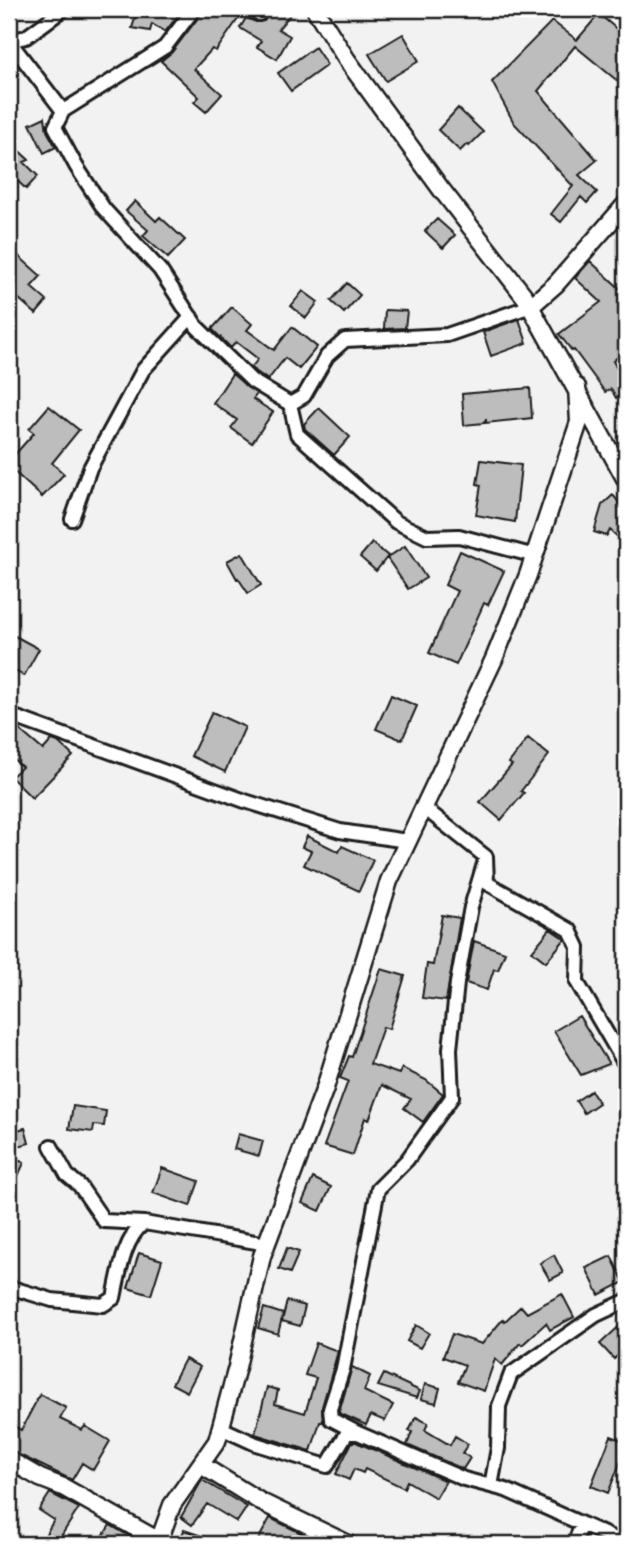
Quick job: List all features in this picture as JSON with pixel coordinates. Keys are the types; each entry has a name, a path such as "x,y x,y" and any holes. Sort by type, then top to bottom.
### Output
{"street":[{"path":"63,111 9,41 26,37 64,9"},
{"path":"194,9 165,47 63,111 55,127 76,166 104,209 160,270 197,327 252,381 290,404 297,434 396,522 427,537 459,536 535,556"},
{"path":"315,9 355,70 531,306 626,480"},
{"path":"290,404 304,396 327,356 345,340 447,335 531,306 556,284 626,204"},
{"path":"72,519 90,468 143,370 191,317"},
{"path":"9,1460 40,1478 63,1487 159,1543 172,1506 217,1441 267,1244 326,1088 389,881 494,659 535,556 579,422 577,387"},
{"path":"9,715 257,805 340,831 407,841"},
{"path":"423,807 486,857 488,883 570,930 578,947 578,982 626,1066"},
{"path":"486,857 471,907 457,983 450,1049 452,1097 407,1160 378,1189 343,1369 330,1409 331,1419 464,1479 506,1490 626,1544"},
{"path":"51,1146 67,1175 80,1186 103,1221 144,1223 267,1244"},
{"path":"9,1287 52,1300 103,1305 114,1298 136,1229 144,1223"},
{"path":"491,1486 498,1448 499,1406 511,1374 596,1315 626,1301"},
{"path":"221,1429 256,1444 327,1466 347,1433 358,1433"},
{"path":"201,1465 261,1502 348,1544"},
{"path":"574,1544 582,1524"}],"building":[{"path":"138,9 183,9 165,32 152,24 150,31 132,28"},
{"path":"203,9 225,9 238,19 216,51 212,49 194,69 222,94 206,112 194,102 199,97 161,61 172,52"},
{"path":"267,9 295,9 278,29 290,36 277,59 257,47 261,41 240,28 246,18 256,22 264,21"},
{"path":"599,14 626,37 626,88 575,46 538,91 597,160 579,175 597,192 587,203 581,197 561,222 551,214 573,186 514,123 492,82 552,21 577,40"},
{"path":"403,34 419,61 386,81 369,54"},
{"path":"315,47 327,65 291,91 278,73"},
{"path":"458,108 483,132 460,151 438,130"},
{"path":"45,117 47,131 56,147 44,153 30,124"},
{"path":"9,148 12,152 16,148 29,160 24,162 38,176 26,189 9,173"},
{"path":"135,201 156,221 160,217 185,240 168,258 143,236 148,230 126,211"},
{"path":"437,219 455,235 443,248 425,231"},
{"path":"14,252 41,276 31,287 47,301 36,314 9,290 9,259"},
{"path":"590,261 626,294 626,350 613,361 626,386 626,393 616,398 611,389 605,392 559,334 601,302 575,278"},
{"path":"347,283 360,295 344,313 331,301"},
{"path":"303,291 318,302 306,318 291,306"},
{"path":"232,307 252,324 247,330 274,350 292,327 317,347 299,369 285,358 268,380 251,368 258,359 236,342 231,348 212,329"},
{"path":"385,310 407,311 405,328 384,329"},
{"path":"519,319 527,343 491,356 483,332"},
{"path":"232,374 257,394 253,399 273,412 252,443 231,428 237,420 213,403"},
{"path":"530,388 532,418 486,423 486,419 484,423 464,425 462,394"},
{"path":"49,406 79,430 52,463 64,474 42,497 9,467 9,461 34,433 29,429"},
{"path":"319,408 350,437 334,455 305,429 304,424"},
{"path":"481,460 521,465 515,522 476,515 481,485 477,484"},
{"path":"613,495 626,511 626,532 619,538 610,530 607,536 594,532 602,505"},
{"path":"372,543 388,556 376,571 360,557"},
{"path":"405,546 426,578 408,589 387,558"},
{"path":"460,551 504,571 488,605 484,603 456,665 429,653 457,591 445,585"},
{"path":"242,553 261,585 248,593 227,561"},
{"path":"15,636 39,649 24,676 9,668 9,647"},
{"path":"391,695 417,706 402,740 376,729"},
{"path":"212,712 245,727 225,772 191,756"},
{"path":"15,726 43,750 52,740 73,756 32,798 11,777 22,767 9,755 9,733"},
{"path":"528,738 549,755 521,791 524,793 501,820 480,802 512,765 509,763"},
{"path":"307,836 339,852 342,846 373,860 359,891 304,865 311,851 302,847"},
{"path":"442,915 460,918 446,1001 422,998 427,964 433,965"},
{"path":"550,929 565,939 546,962 532,951"},
{"path":"474,941 505,952 498,970 494,969 487,990 466,983"},
{"path":"381,969 405,976 389,1029 383,1027 370,1064 399,1074 402,1068 426,1080 443,1094 423,1122 404,1108 411,1099 382,1085 369,1120 365,1118 353,1155 324,1146 348,1081 340,1078 349,1056 352,1057"},
{"path":"579,1016 609,1064 581,1075 554,1031"},
{"path":"591,1091 599,1103 584,1113 576,1101"},
{"path":"73,1106 106,1111 104,1126 94,1125 93,1132 69,1129"},
{"path":"25,1128 29,1143 9,1149 9,1132"},
{"path":"238,1134 263,1141 259,1156 234,1149"},
{"path":"9,1155 24,1163 18,1176 9,1171"},
{"path":"162,1168 199,1181 190,1206 153,1193"},
{"path":"313,1178 331,1187 320,1211 302,1203"},
{"path":"287,1248 299,1252 290,1273 279,1269"},
{"path":"139,1253 162,1260 151,1295 128,1288"},
{"path":"554,1255 563,1273 550,1280 540,1263"},
{"path":"611,1256 624,1282 599,1295 586,1268"},
{"path":"562,1294 574,1317 550,1330 546,1323 522,1345 520,1343 502,1365 495,1359 484,1391 458,1382 465,1365 443,1357 452,1334 482,1344 503,1319 505,1321 521,1306 527,1313"},
{"path":"287,1301 305,1306 300,1326 282,1321"},
{"path":"264,1308 283,1314 278,1334 258,1328"},
{"path":"626,1320 626,1348 614,1359 600,1344"},
{"path":"416,1325 429,1333 420,1348 407,1341"},
{"path":"316,1343 338,1351 322,1407 323,1422 320,1422 311,1451 255,1434 267,1387 278,1390 275,1404 305,1413 316,1378 305,1375"},
{"path":"185,1359 200,1367 187,1392 172,1384"},
{"path":"352,1367 370,1376 364,1391 393,1405 385,1421 371,1415 366,1425 339,1413"},
{"path":"384,1374 420,1391 417,1398 378,1386"},
{"path":"425,1384 440,1388 436,1403 421,1399"},
{"path":"40,1394 66,1408 60,1419 82,1430 85,1426 110,1441 93,1470 82,1463 72,1480 9,1450 9,1423 21,1430"},
{"path":"416,1417 428,1423 425,1430 450,1445 455,1436 468,1444 462,1453 470,1458 463,1469 407,1445 412,1432 409,1431"},
{"path":"611,1436 626,1442 626,1448 608,1493 591,1486"},
{"path":"352,1442 446,1481 436,1498 407,1481 404,1488 365,1469 363,1473 354,1469 349,1480 336,1474"},
{"path":"202,1480 247,1507 237,1522 207,1504 192,1525 181,1517"},
{"path":"50,1493 79,1508 56,1544 40,1544 54,1520 39,1510"},
{"path":"270,1518 324,1544 256,1544"},
{"path":"110,1525 129,1536 124,1544 98,1544"},
{"path":"184,1530 220,1542 179,1544"}]}
